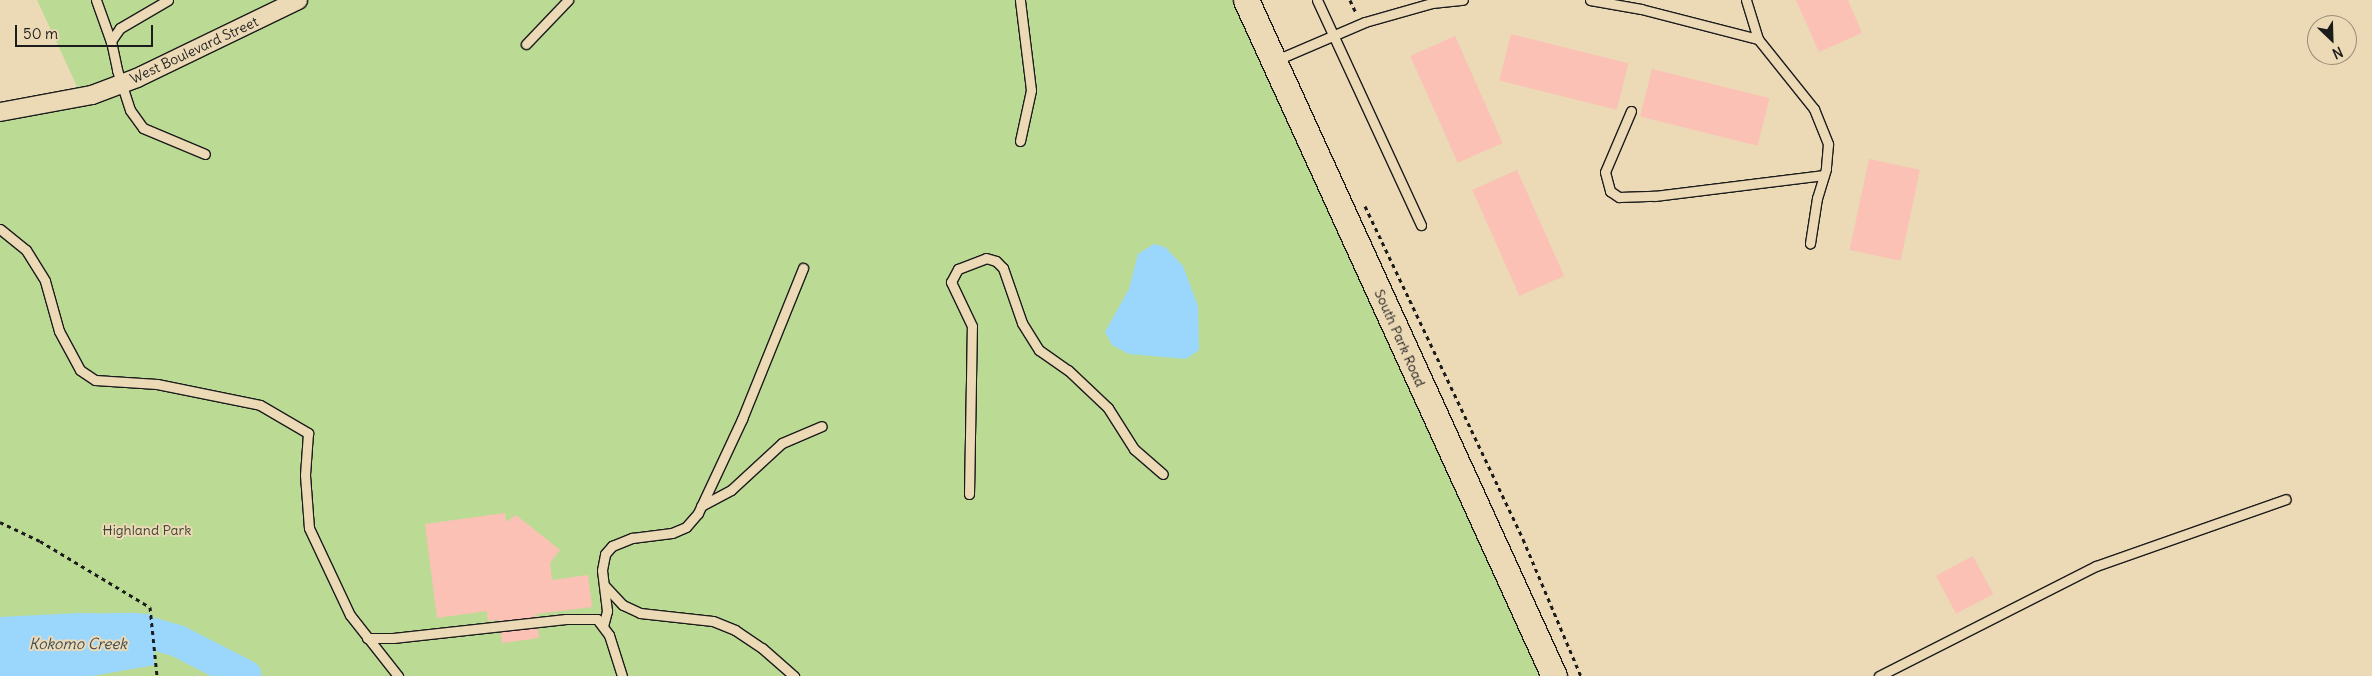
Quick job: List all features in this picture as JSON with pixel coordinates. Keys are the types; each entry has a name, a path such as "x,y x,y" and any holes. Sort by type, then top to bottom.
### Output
{"street":[{"name":"West Boulevard Street","path":"0,112 82,98 121,84 298,0"},
{"name":"South Park Road","path":"1246,0 1554,676"}],"lane":[{"path":"96,0 111,42 121,84 130,110 143,128 205,154"},
{"path":"111,42 120,28 168,0"},
{"path":"526,44 568,0"},
{"path":"1020,0 1030,90 1020,141"},
{"path":"1318,0 1420,225"},
{"path":"1274,61 1365,22 1432,3 1463,0"},
{"path":"1590,0 1641,9 1758,39"},
{"path":"1746,0 1758,39 1814,109 1828,144 1824,175 1810,243"},
{"path":"1631,111 1605,172 1610,191 1619,197 1639,198 1824,175"},
{"path":"0,229 26,250 45,282 59,331 80,370 95,380 157,384 260,405 308,433 304,475 309,528 350,615 398,676"},
{"path":"969,494 972,326 951,282 958,269 986,258 996,261 1003,268 1022,323 1039,350 1082,382 1108,408 1134,449 1163,474"},
{"path":"602,626 607,611 604,584 605,554 612,546 632,538 672,533 686,527 701,506 742,419 803,268"},
{"path":"701,506 731,490 782,443 822,426"},
{"path":"1879,676 2096,566 2286,500"},
{"path":"604,584 612,596 640,613 713,621 735,630 794,676"},
{"path":"367,638 393,638 566,619 598,619 609,635 622,676"}],"path":[{"path":"1363,201 1523,539 1582,676"},
{"path":"0,522 40,541 150,606 157,676"}],"green space":[{"name":"Highland Park","path":"37,0 1249,0 1555,676 0,676 0,112 82,97"}],"water":[{"path":"1154,244 1165,247 1183,266 1198,306 1199,350 1186,359 1129,354 1112,345 1105,332 1129,289 1138,254"},
{"name":"Kokomo Creek","path":"79,613 151,614 155,665 92,676 0,676 0,617"}],"building":[{"path":"1796,0 1848,0 1862,33 1819,52"},
{"path":"1511,34 1628,63 1617,110 1499,81"},
{"path":"1455,36 1503,143 1458,163 1410,56"},
{"path":"1652,69 1769,98 1758,146 1640,117"},
{"path":"1869,159 1920,170 1901,261 1850,250"},
{"path":"1517,170 1564,276 1519,296 1472,190"},
{"path":"505,513 506,522 516,515 560,550 550,563 552,580 588,575 592,607 536,614 539,638 502,643 499,620 488,621 487,611 437,618 425,524"},
{"path":"1973,556 1993,594 1956,614 1936,576"}],"waterway":[{"name":"Kokomo Creek","path":"111,629 136,629 178,641 246,676"}]}
